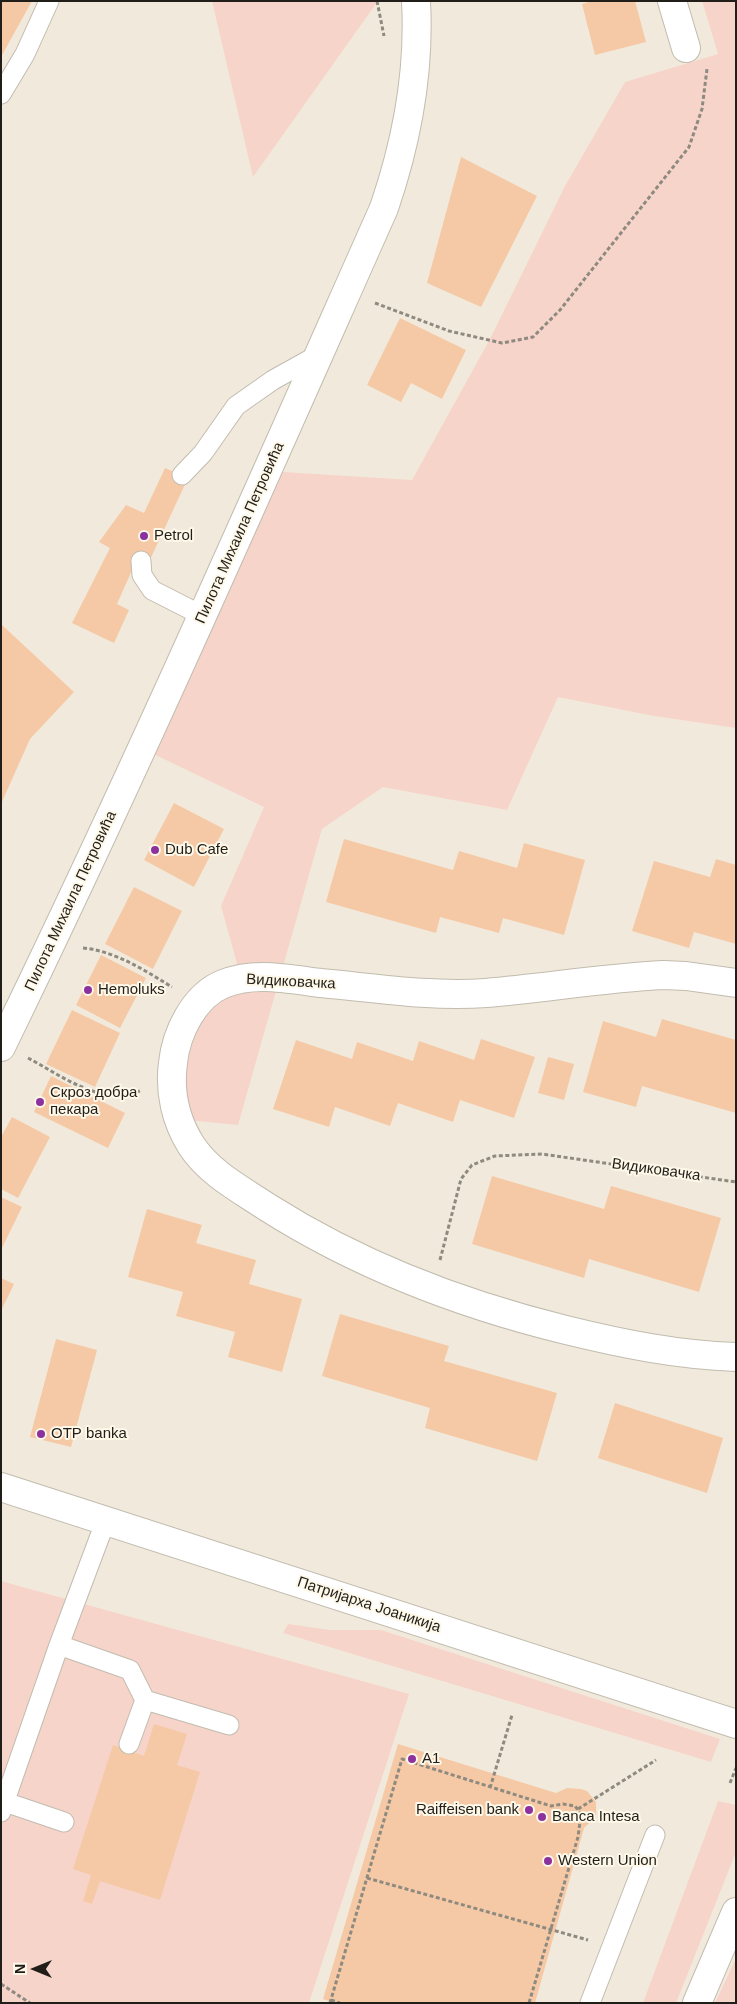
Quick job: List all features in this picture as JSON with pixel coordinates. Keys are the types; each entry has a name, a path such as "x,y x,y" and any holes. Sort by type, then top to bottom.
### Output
{"main road":[{"name":"Пилота Михаила Петровића","path":"13,1051 68,909 203,616 384,208 399,165 414,84 416,1"},
{"path":"672,1 684,42"},
{"name":"Видиковачка","path":"736,983 686,976 663,975 459,994 241,978 220,985 197,1004 190,1014 174,1054 171,1081 178,1119 203,1161 217,1174 325,1242 374,1266 432,1290 539,1323 660,1351 698,1356 736,1357"},
{"name":"Патријарха Јоаникија","path":"1,1487 736,1724"},
{"path":"697,2003 736,1912"}],"lane":[{"path":"1,94 25,54 49,1"},
{"path":"182,475 203,453 236,406 273,380 318,355"},
{"path":"141,561 142,575 152,590 203,616"},
{"path":"64,1822 3,1807 59,1645 106,1520"},
{"path":"59,1645 130,1670 146,1700 229,1725"},
{"path":"129,1744 146,1700"},
{"path":"590,2003 655,1835"}],"path":[{"path":"367,300 449,331 502,343 533,337 560,310 689,148 702,109 707,70 697,52 684,42"},
{"path":"78,948 101,950 142,969 197,1004"},
{"path":"13,1051 99,1095 129,1096 152,1086 171,1081"},
{"name":"Видиковачка","path":"432,1290 461,1179 472,1165 483,1160 503,1155 542,1154 736,1182"},
{"path":"490,1788 512,1715"},
{"path":"340,2003 331,2002 402,1759 551,1806 563,1804 575,1806 581,1814 581,1821 529,2003"},
{"path":"578,1809 656,1760"},
{"path":"730,1784 736,1768"},
{"path":"367,1878 583,1939"},
{"path":"1,1984 30,2003"}],"shaded area":[{"path":"212,1 378,1 253,177"},
{"path":"702,1 736,1 736,728 654,716 558,697 507,810 383,787 322,829 238,1125 178,1119 182,1032 241,978 221,906 264,807 143,749 267,471 412,480 490,339 565,186 625,82 718,54"},
{"path":"1,1581 409,1694 309,2003 1,2003"},
{"path":"288,1624 330,1630 381,1630 720,1739 711,1762 283,1633"},
{"path":"718,1801 736,1805 736,1852 676,2003 643,2003"},
{"path":"736,1958 736,2003 715,2003"}],"building":[{"path":"1,1 32,1 1,57"},
{"path":"592,1 635,1 646,42 595,55 582,4"},
{"path":"461,157 537,196 481,307 427,283"},
{"path":"400,318 466,350 442,399 411,383 401,402 367,385"},
{"path":"165,468 188,478 148,564 137,559 117,604 129,610 114,643 72,623 110,548 99,542 126,505 144,513"},
{"path":"1,624 74,692 30,739 1,804"},
{"path":"174,803 224,829 194,887 144,860"},
{"path":"344,839 453,870 459,851 517,868 524,843 585,860 564,935 503,918 499,933 440,917 436,933 326,902"},
{"path":"716,859 736,865 736,944 694,932 689,948 632,931 654,861 710,877"},
{"path":"134,887 182,911 153,969 105,944"},
{"path":"101,955 146,978 120,1028 76,1005"},
{"path":"72,1010 120,1033 95,1087 46,1064"},
{"path":"662,1019 736,1040 736,1113 642,1086 636,1107 583,1092 603,1021 656,1037"},
{"path":"481,1039 535,1057 514,1118 460,1100 453,1122 398,1103 390,1126 335,1107 329,1127 273,1109 296,1040 352,1059 357,1042 413,1061 419,1041 474,1060"},
{"path":"548,1057 574,1064 564,1100 538,1093"},
{"path":"51,1076 125,1113 108,1148 34,1112"},
{"path":"12,1117 50,1137 18,1198 1,1189 1,1137"},
{"path":"492,1176 604,1209 611,1186 721,1218 699,1292 589,1259 584,1278 472,1244"},
{"path":"1,1197 22,1207 1,1250"},
{"path":"147,1209 202,1225 196,1243 256,1260 249,1284 302,1299 282,1372 228,1357 235,1332 176,1316 183,1292 128,1277"},
{"path":"1,1278 14,1284 1,1311"},
{"path":"340,1314 449,1346 444,1361 557,1393 537,1461 425,1428 430,1408 322,1376"},
{"path":"56,1339 97,1350 71,1447 30,1437"},
{"path":"615,1403 723,1438 707,1493 598,1458"},
{"path":"154,1724 187,1734 177,1765 200,1772 160,1900 100,1881 92,1904 83,1901 91,1875 73,1869 113,1745 144,1756"},
{"path":"398,1744 556,1793 567,1788 581,1789 587,1791 596,1802 596,1817 584,1828 535,2003 334,2003 323,1999"}],"place":[{"name":"Petrol","path":"144,536"},
{"name":"Dub Cafe","path":"155,850"},
{"name":"Hemoluks","path":"88,990"},
{"name":"Скроз добра пекара","path":"40,1102"},
{"name":"OTP banka","path":"41,1434"},
{"name":"A1","path":"412,1759"},
{"name":"Raiffeisen bank","path":"529,1810"},
{"name":"Banca Intesa","path":"542,1817"},
{"name":"Western Union","path":"548,1861"}]}
